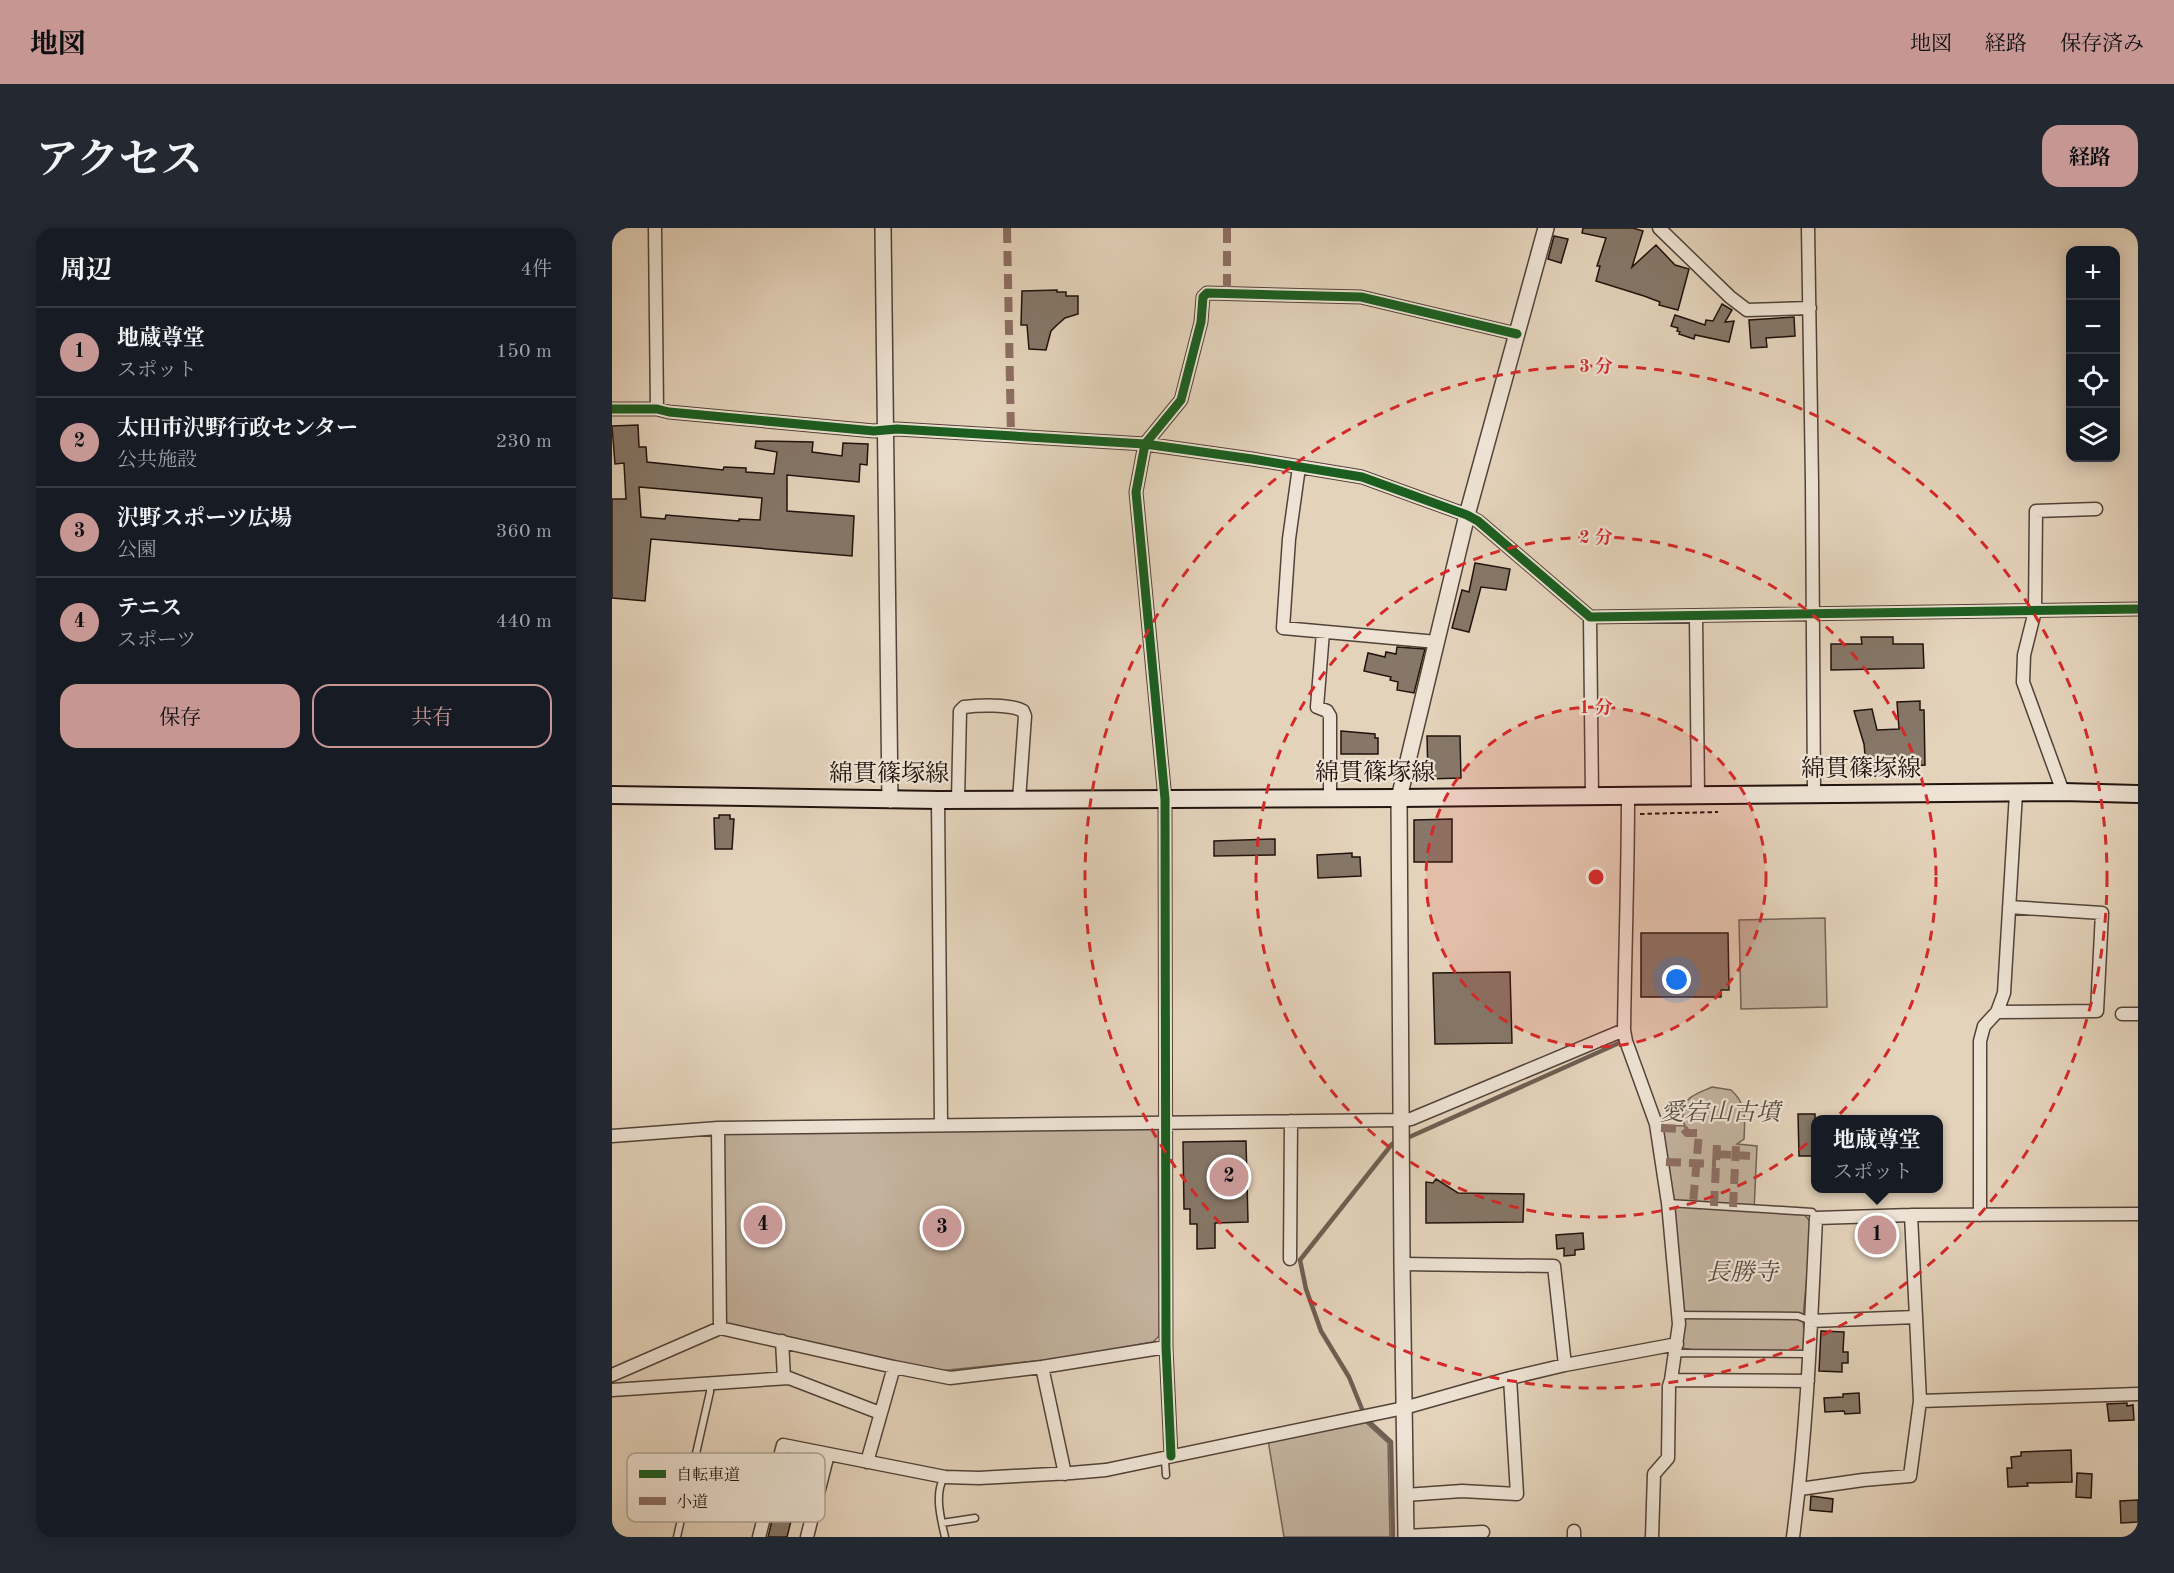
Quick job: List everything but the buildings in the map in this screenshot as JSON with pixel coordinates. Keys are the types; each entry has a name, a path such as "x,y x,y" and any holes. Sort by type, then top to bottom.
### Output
{"main road":[{"name":"綿貫篠塚線","path":"612,795 1019,800 2063,792 2138,794"}],"street":[{"path":"655,228 657,409"},
{"path":"883,228 890,800"},
{"path":"1483,1532 1406,1536 1399,798 1467,514 1546,228"},
{"path":"1659,228 1730,297 1747,310 1810,308"},
{"path":"1808,228 1814,794"},
{"path":"1171,1456 1166,1347 1165,799 1136,492 1145,444 1181,400 1202,322 1203,297 1207,293 1361,297 1517,334"},
{"path":"612,409 657,409 874,431 1145,444 1362,477 1467,514 1590,618 2138,609"},
{"path":"1299,467 1289,539 1283,628 1437,642"},
{"path":"2063,792 2023,682 2024,655 2035,611 2036,511 2096,509"},
{"path":"1696,617 1698,795"},
{"path":"1590,618 1592,796"},
{"path":"1323,632 1317,707 1327,711 1330,716 1330,799"},
{"path":"958,800 960,711 964,707 973,706 1015,707 1023,711 1025,716 1019,800"},
{"path":"1980,1215 1980,1041 1984,1026 1997,1012 2004,993 2016,793"},
{"path":"1628,796 1628,908 1624,1030 1656,1124 1668,1203 1678,1315 1676,1350 1669,1386 1668,1458 1654,1474 1652,1537"},
{"path":"938,800 941,1124"},
{"path":"1997,1012 2097,1011 2102,913 2009,907"},
{"path":"2122,1014 2138,1014"},
{"path":"612,1136 718,1128 1411,1119 1624,1030"},
{"path":"1290,1259 1291,1121"},
{"path":"718,1128 720,1328"},
{"path":"1793,1537 1800,1489 1810,1354 1816,1218 1911,1215 2138,1214"},
{"path":"1800,1489 1911,1476 1920,1401 1911,1215"},
{"path":"1402,1264 1554,1266 1565,1365"},
{"path":"1811,1321 1916,1317"},
{"path":"612,1375 720,1328 950,1378 1042,1367 1166,1347"},
{"path":"782,1341 784,1378"},
{"path":"825,1453 945,1477 979,1478 1106,1470 1404,1408 1565,1365 1676,1350"},
{"path":"867,1462 894,1367"},
{"path":"1042,1367 1065,1474"},
{"path":"612,1390 784,1378 814,1386 880,1413"},
{"path":"1405,1495 1462,1491 1517,1494 1510,1378"},
{"path":"1671,1380 1808,1381"},
{"path":"1920,1401 2138,1394"},
{"path":"781,1453 783,1445 823,1453"},
{"path":"825,1466 828,1454"},
{"path":"759,1537 763,1522"},
{"path":"807,1537 811,1522"}],"lane":[{"path":"1668,1203 1812,1212 1816,1218"},
{"path":"1678,1315 1798,1316 1811,1321"},
{"path":"1676,1350 1681,1353 1810,1354"},
{"path":"696,1453 710,1383"},
{"path":"1166,1475 1165,1461 1171,1456"},
{"path":"944,1537 939,1506 942,1481 945,1477"},
{"path":"942,1523 975,1518"},
{"path":"677,1537 680,1522"}],"green space":[{"path":"1825,918 1827,1007 1741,1009 1739,920"},
{"name":"長勝寺","path":"1712,1087 1731,1090 1740,1101 1745,1118 1744,1139 1737,1144 1757,1146 1754,1211 1804,1214 1812,1224 1803,1317 1805,1351 1682,1348 1661,1125 1685,1126 1683,1112 1686,1102"},
{"path":"1158,1125 1159,1336 1153,1342 1064,1358 939,1371 726,1323 724,1133"},
{"path":"1363,1420 1388,1443 1390,1537 1284,1537 1268,1440"}],"waterway":[{"path":"1405,1139 1619,1043"},
{"path":"1393,1537 1391,1442 1366,1419 1349,1377 1321,1331 1306,1289 1300,1260 1392,1144 1397,1142"}],"marked path":[{"path":"1007,228 1011,436"},
{"path":"1227,228 1227,293"},
{"path":"1661,1128 1684,1129 1687,1133 1699,1133 1693,1204"},
{"path":"1714,1206 1717,1144"},
{"path":"1733,1207 1736,1145"},
{"path":"1716,1154 1750,1156"},
{"path":"1666,1162 1716,1164"}],"cycle path":[{"path":"1171,1456 1166,1347 1165,799 1136,492 1145,444 1181,400 1201,322 1203,297 1207,293 1361,297 1517,334"},
{"path":"612,409 657,409 874,431 897,429 1145,444 1362,477 1478,521 1590,617 2138,609"}],"place":[{"name":"太田市沢野行政センター","path":"1229,1177"},
{"name":"テニス","path":"763,1225"},
{"name":"沢野スポーツ広場","path":"942,1228"},
{"name":"地蔵尊堂","path":"1877,1235"}],"park label":[{"name":"愛宕山古墳","path":"1720,1114"}]}
